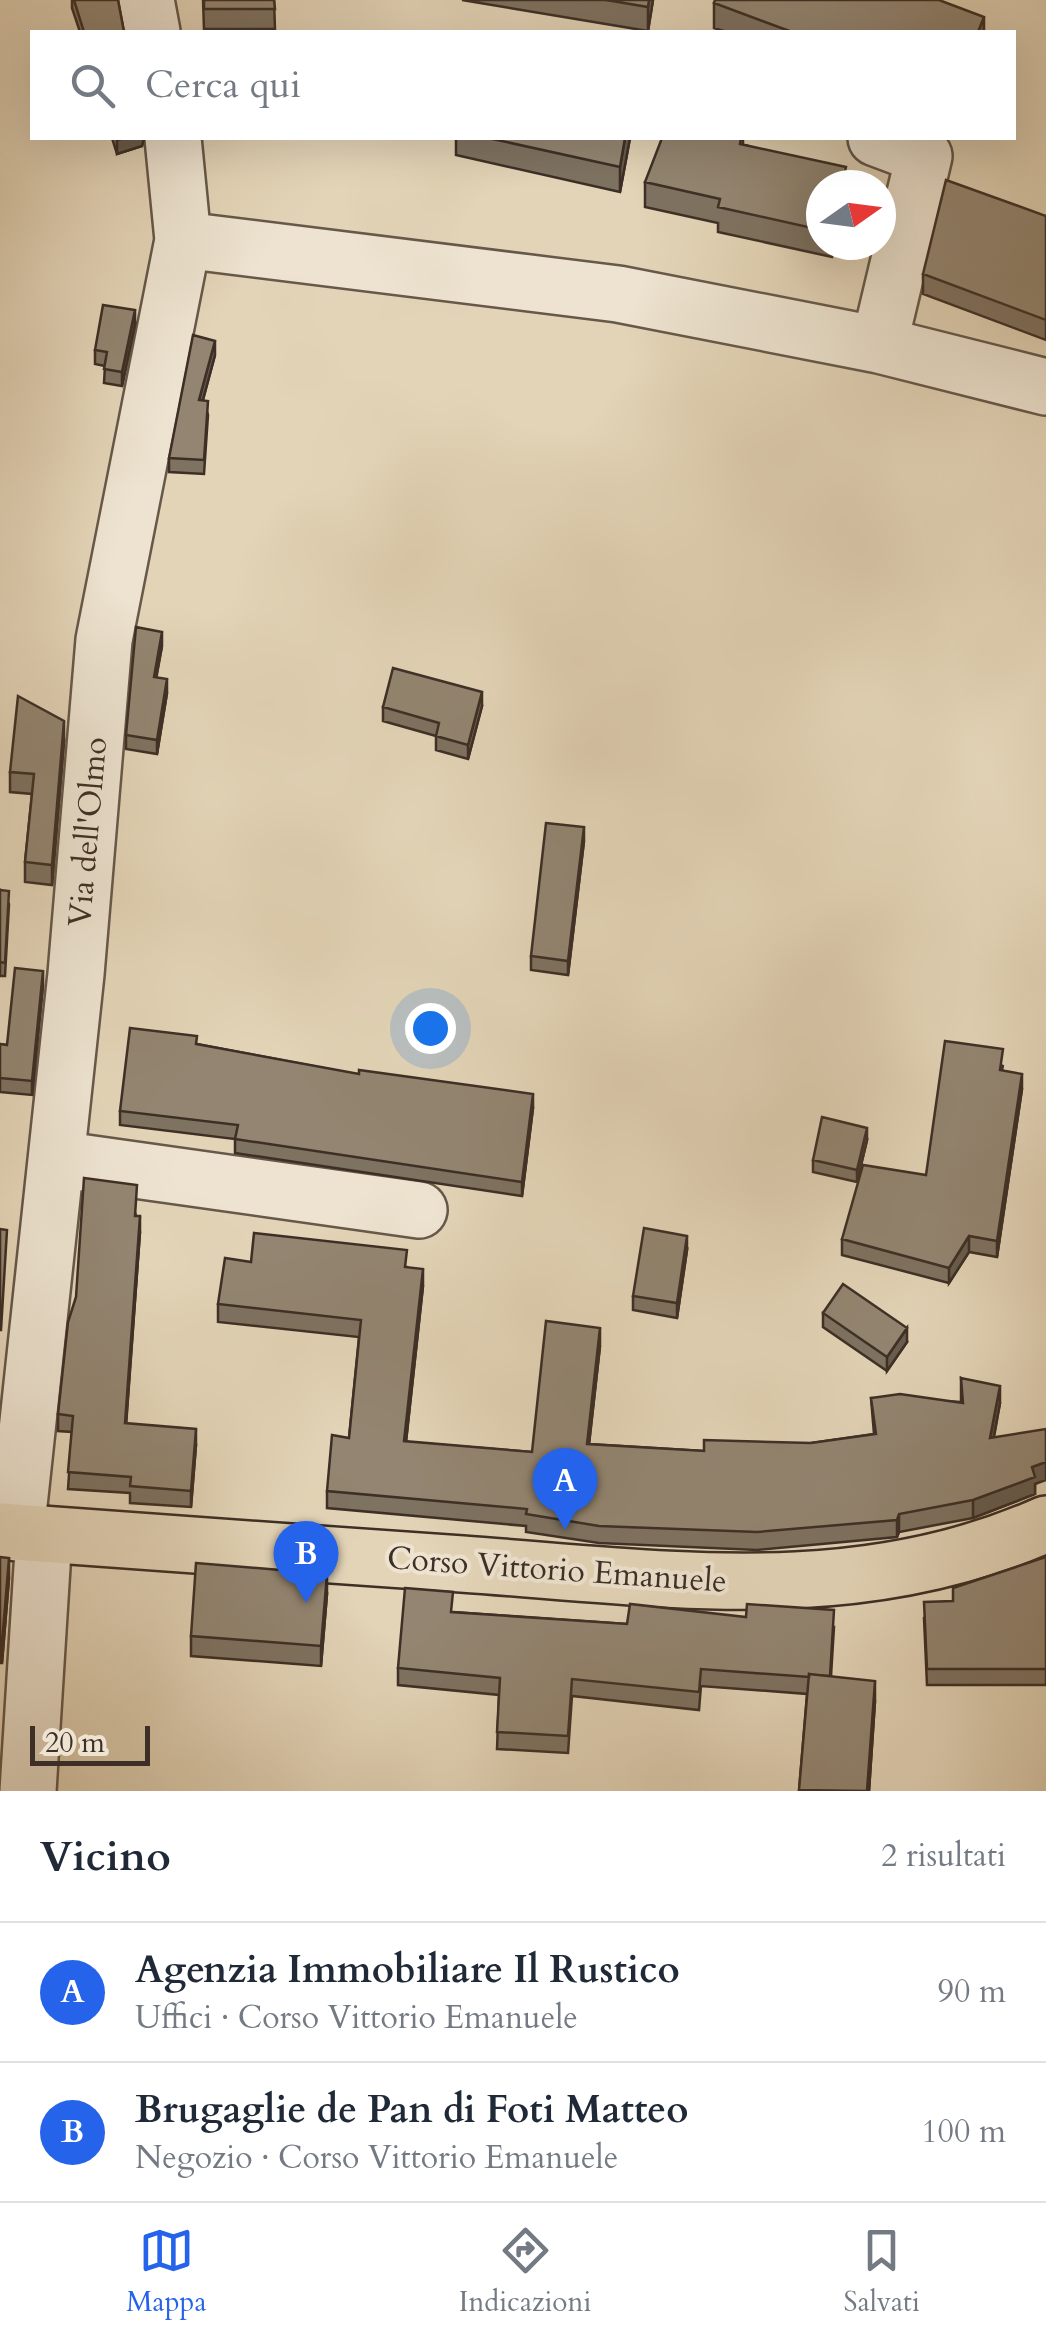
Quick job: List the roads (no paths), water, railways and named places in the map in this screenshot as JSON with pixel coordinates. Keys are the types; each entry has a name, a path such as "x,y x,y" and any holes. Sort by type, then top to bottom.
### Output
{"main road":[{"name":"Corso Vittorio Emanuele","path":"20,1533 761,1585 896,1570 963,1554 1046,1524"}],"street":[{"path":"146,0 152,30"},
{"path":"879,346 924,156 881,140"},
{"name":"Via dell'Olmo","path":"28,1791 20,1533 104,640 183,240 185,148"},
{"path":"183,240 618,294 879,346 1046,387"},
{"path":"57,1159 419,1210"}],"place":[{"name":"Agenzia Immobiliare Il Rustico","path":"565,1530"},
{"name":"Brugaglie de Pan di Foti Matteo","path":"306,1603"}]}
